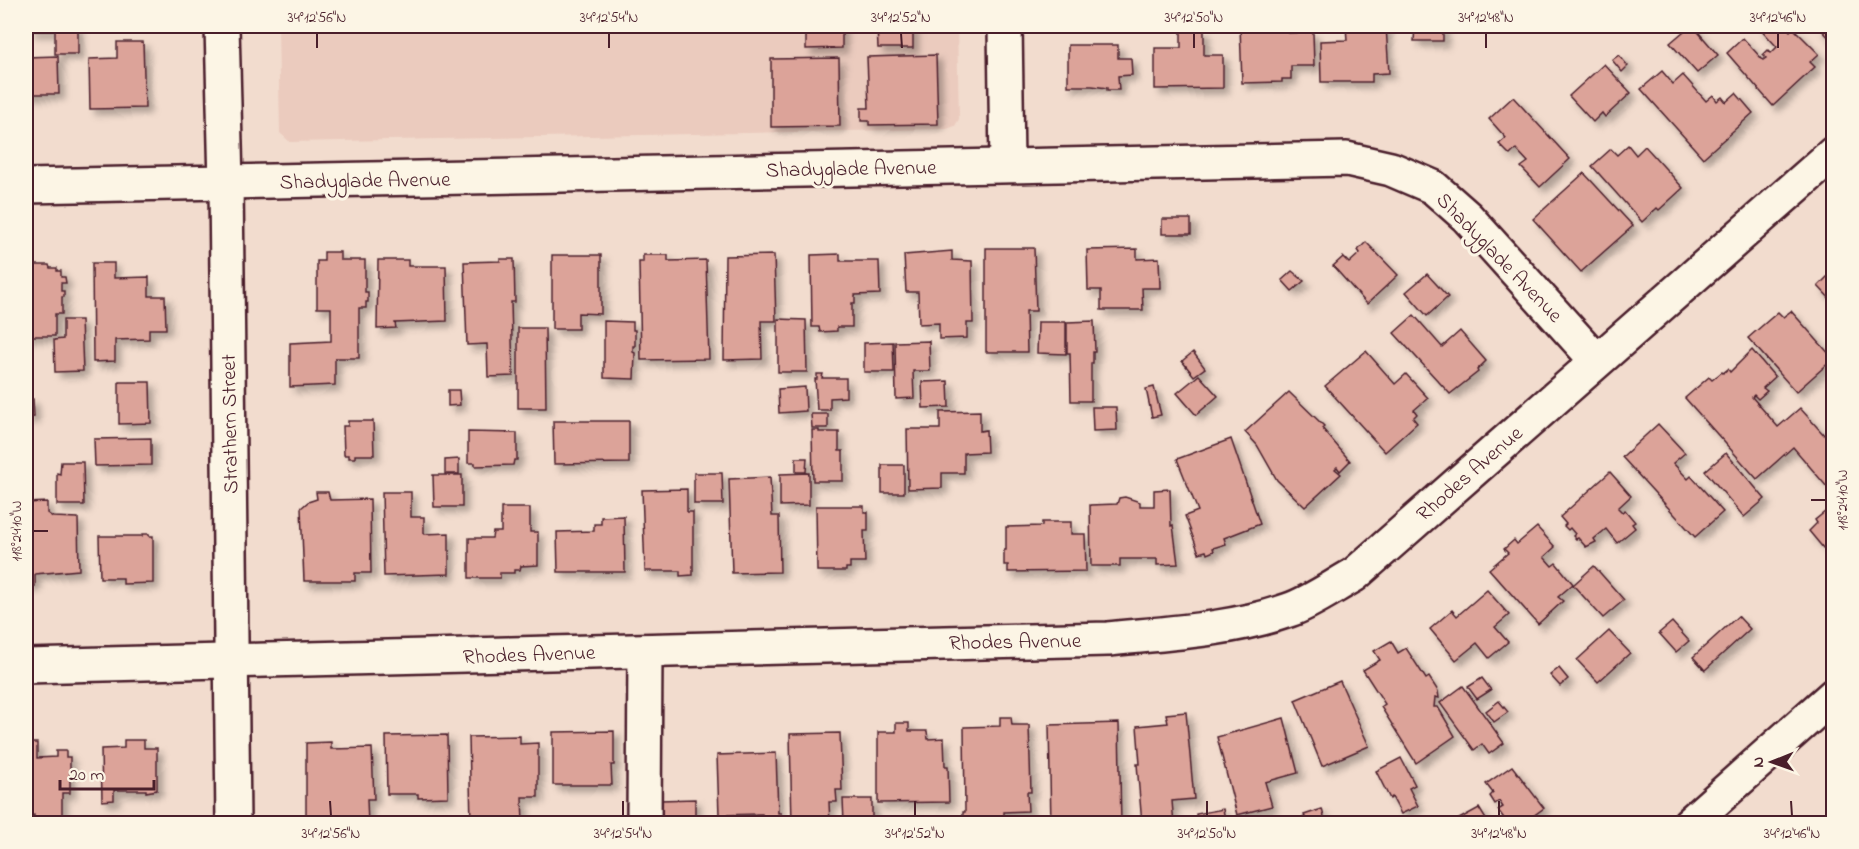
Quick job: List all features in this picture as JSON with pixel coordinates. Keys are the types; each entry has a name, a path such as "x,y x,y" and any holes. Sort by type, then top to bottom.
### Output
{"street":[{"name":"Strathern Street","path":"222,26 234,824"},
{"path":"1005,26 1007,164"},
{"name":"Rhodes Avenue","path":"26,666 1108,639 1194,630 1243,622 1291,609 1354,575 1833,153"},
{"name":"Shadyglade Avenue","path":"26,186 226,184 1007,164 1347,159 1392,169 1433,187 1467,217 1596,360"},
{"path":"644,823 645,651"},
{"path":"1689,824 1833,695"}],"shaded area":[{"path":"278,26 957,26 959,119 955,126 947,129 290,142 280,133"}],"building":[{"path":"30,26 78,26 78,54 55,54 55,31 30,31"},
{"path":"806,26 842,26 842,48 806,49"},
{"path":"877,26 913,26 913,48 878,48"},
{"path":"1240,26 1287,26 1288,33 1313,32 1314,66 1291,66 1291,79 1282,79 1282,82 1242,83"},
{"path":"1346,26 1386,26 1389,73 1372,74 1372,82 1321,82 1320,41 1347,40"},
{"path":"1415,26 1443,26 1443,41 1414,41"},
{"path":"1693,26 1718,55 1697,73 1670,43"},
{"path":"1758,26 1785,26 1790,31 1793,28 1819,54 1810,62 1815,67 1773,106 1727,53 1743,38 1763,60 1766,58 1763,55 1768,50 1771,53 1777,47"},
{"path":"1818,26 1834,26 1834,43"},
{"path":"1181,30 1204,30 1204,55 1223,55 1223,88 1155,89 1155,48 1181,48"},
{"path":"117,42 143,42 145,108 90,109 89,59 117,58"},
{"path":"1068,45 1118,45 1118,58 1131,58 1132,75 1118,76 1119,90 1092,86 1068,86"},
{"path":"936,55 938,124 869,125 869,121 861,121 861,108 869,108 867,57"},
{"path":"1619,55 1628,66 1622,72 1612,60"},
{"path":"58,56 59,94 26,94 26,57"},
{"path":"839,58 840,126 771,127 771,59"},
{"path":"1604,64 1631,93 1605,117 1602,113 1593,122 1569,96"},
{"path":"1662,71 1673,84 1683,75 1706,101 1713,95 1717,101 1722,97 1726,102 1736,93 1753,113 1703,158 1641,89"},
{"path":"1513,97 1570,159 1540,187 1521,167 1528,162 1516,149 1510,155 1499,144 1506,138 1489,119"},
{"path":"1628,145 1636,155 1645,146 1683,188 1642,222 1592,166 1611,149 1617,155"},
{"path":"1584,173 1633,226 1581,272 1533,219"},
{"path":"1162,219 1191,219 1191,234 1162,234"},
{"path":"1366,242 1398,275 1367,304 1333,266 1343,257 1349,263 1360,253 1358,250"},
{"path":"986,248 1034,248 1036,311 1026,311 1027,352 986,352"},
{"path":"1137,249 1137,259 1159,258 1160,288 1142,288 1143,310 1101,310 1101,290 1088,290 1087,250"},
{"path":"952,251 952,260 972,261 973,323 967,323 967,338 939,339 939,323 919,324 918,292 906,292 904,255"},
{"path":"324,252 340,252 340,260 365,260 365,292 368,292 368,302 366,302 366,308 359,308 359,358 335,358 335,385 290,387 290,343 331,341 331,308 317,308 317,261 324,261"},
{"path":"840,254 840,261 879,261 880,294 855,295 855,303 852,303 852,327 837,327 837,331 820,332 819,327 812,327 811,255"},
{"path":"552,255 601,255 601,314 578,313 578,329 552,329"},
{"path":"643,255 668,255 668,261 706,260 709,359 641,360 639,262 643,262"},
{"path":"774,255 776,321 761,321 762,359 724,360 725,256"},
{"path":"500,259 514,259 515,302 511,302 513,376 488,377 487,344 467,345 464,262 500,261"},
{"path":"378,260 408,260 408,266 446,266 447,321 395,323 396,328 377,329"},
{"path":"92,263 114,263 114,278 149,277 149,296 165,296 166,329 149,329 149,339 115,340 115,361 93,362"},
{"path":"27,265 49,265 50,268 57,268 57,271 61,271 61,277 65,277 66,283 61,283 61,291 64,291 62,314 55,314 55,336 26,336"},
{"path":"1292,271 1304,281 1292,291 1282,280"},
{"path":"1834,271 1834,303 1818,286"},
{"path":"1427,274 1448,297 1427,316 1406,292"},
{"path":"1791,311 1832,357 1830,358 1832,360 1796,392 1748,338 1778,312 1783,317"},
{"path":"1414,315 1442,347 1460,331 1486,361 1477,370 1478,372 1450,394 1394,333"},
{"path":"778,319 806,320 807,372 778,372"},
{"path":"63,320 81,320 83,371 55,372 54,340 63,339"},
{"path":"604,321 633,322 633,330 635,330 634,379 604,378"},
{"path":"1094,321 1095,352 1093,352 1093,363 1091,363 1091,401 1071,401 1067,322"},
{"path":"1038,322 1066,322 1066,354 1037,353"},
{"path":"518,328 545,328 546,408 518,408"},
{"path":"929,341 930,371 913,371 914,398 896,399 895,342"},
{"path":"893,342 894,372 864,372 864,343"},
{"path":"1752,350 1775,377 1763,388 1767,391 1758,399 1754,395 1752,397 1778,427 1800,408 1834,446 1834,481 1827,487 1793,447 1757,479 1685,398 1709,377 1712,380 1728,369 1730,372"},
{"path":"1366,351 1395,384 1406,374 1428,398 1414,410 1417,414 1413,418 1417,423 1385,452 1325,386"},
{"path":"1193,352 1205,368 1194,376 1182,361"},
{"path":"817,374 823,374 822,378 846,378 846,397 830,398 830,410 817,410 815,379 817,379"},
{"path":"1199,375 1218,396 1196,415 1177,393"},
{"path":"948,381 949,407 923,408 922,382"},
{"path":"119,382 150,382 151,423 119,424"},
{"path":"805,387 806,411 779,413 778,389"},
{"path":"1154,387 1161,415 1152,417 1146,389"},
{"path":"448,390 459,390 460,405 448,406"},
{"path":"1289,392 1324,426 1322,428 1350,461 1340,471 1337,467 1335,469 1341,474 1305,507 1277,480 1257,445 1245,432"},
{"path":"33,399 34,417 26,418 26,400"},
{"path":"1092,407 1116,407 1117,430 1093,431"},
{"path":"980,411 980,431 986,430 987,452 964,453 964,473 942,473 942,488 908,489 907,429 940,429 940,412"},
{"path":"811,414 828,414 828,428 812,428"},
{"path":"348,421 373,421 374,455 355,455 355,458 349,458 349,455 344,455 343,426 348,426"},
{"path":"553,421 629,421 629,463 554,464"},
{"path":"1658,424 1685,453 1673,463 1688,479 1691,476 1723,512 1695,537 1622,457"},
{"path":"812,430 839,432 839,451 843,451 843,481 813,481"},
{"path":"468,432 517,433 517,460 514,460 513,465 475,466 475,463 468,463"},
{"path":"151,438 151,465 95,466 94,439"},
{"path":"1231,439 1260,524 1224,538 1226,544 1213,548 1214,551 1207,554 1206,551 1199,553 1185,516 1198,511 1177,459"},
{"path":"1726,453 1765,499 1744,517 1705,471"},
{"path":"796,458 807,458 806,472 796,472"},
{"path":"459,459 459,474 445,474 445,460"},
{"path":"61,462 83,462 84,505 57,505 57,473 60,474"},
{"path":"882,465 904,465 904,493 882,493"},
{"path":"1610,472 1631,496 1618,508 1622,512 1625,510 1635,522 1632,524 1635,528 1617,543 1606,529 1594,539 1596,542 1586,547 1573,536 1575,534 1570,528 1568,530 1564,526 1566,524 1560,517"},
{"path":"694,473 722,473 723,504 694,504"},
{"path":"809,473 809,505 780,506 780,474"},
{"path":"433,475 462,475 462,507 434,507"},
{"path":"770,477 772,516 779,516 780,572 732,573 729,479"},
{"path":"687,489 687,512 693,512 693,575 680,576 680,571 645,571 642,490"},
{"path":"1170,489 1171,526 1173,525 1178,564 1157,565 1157,559 1120,559 1120,566 1091,566 1090,505 1117,504 1119,498 1125,497 1140,502 1140,506 1154,506 1154,490"},
{"path":"316,492 328,492 330,500 370,499 371,573 355,573 355,581 304,581 301,508 317,499"},
{"path":"382,492 411,492 411,517 424,517 424,534 449,533 449,574 384,576"},
{"path":"47,502 47,513 53,517 78,518 79,570 35,574 35,586 26,586 26,503"},
{"path":"816,506 864,506 864,512 868,512 868,531 864,531 865,562 850,562 850,568 846,568 846,571 817,571"},
{"path":"501,508 530,508 530,532 538,532 538,565 521,566 520,570 514,570 514,573 500,573 500,578 469,578 469,538 492,538 493,532 501,532"},
{"path":"1834,509 1834,552 1829,555 1809,531 1817,523 1815,520 1826,511 1828,514"},
{"path":"624,516 625,572 558,572 557,532 594,531 594,524 601,524 601,517"},
{"path":"1042,522 1071,522 1071,534 1085,534 1086,571 1008,572 1008,565 1004,565 1006,527 1042,526"},
{"path":"1537,527 1555,547 1544,557 1552,566 1556,563 1573,584 1558,597 1563,601 1538,624 1489,569 1508,553 1504,549 1514,540 1517,544"},
{"path":"142,534 153,536 153,583 123,584 123,578 100,578 99,536 142,536"},
{"path":"1594,566 1624,600 1603,618 1573,585"},
{"path":"1487,590 1509,615 1495,627 1508,642 1489,658 1477,643 1456,660 1430,629 1452,610 1457,616"},
{"path":"1738,616 1750,629 1705,670 1693,657"},
{"path":"1672,622 1689,641 1676,652 1659,633"},
{"path":"1609,631 1630,653 1598,682 1577,660"},
{"path":"1391,641 1398,653 1406,648 1426,679 1429,677 1438,691 1439,698 1435,697 1434,707 1438,707 1455,736 1416,763 1381,707 1385,704 1363,670 1380,660 1374,651"},
{"path":"1559,668 1568,679 1560,686 1550,675"},
{"path":"1482,678 1491,690 1477,699 1468,687"},
{"path":"1340,681 1369,746 1322,766 1295,700"},
{"path":"1463,686 1504,743 1489,754 1482,744 1474,750 1440,703"},
{"path":"1499,701 1508,712 1494,722 1486,711"},
{"path":"1186,712 1194,799 1172,801 1174,824 1142,824 1137,764 1140,764 1137,726 1168,723 1166,714"},
{"path":"1000,717 1011,717 1012,725 1029,725 1031,792 1027,792 1028,811 1004,812 1004,824 963,824 963,812 965,812 964,727 1000,726"},
{"path":"1284,718 1298,773 1265,782 1272,806 1237,815 1217,737"},
{"path":"896,723 909,723 909,731 927,731 928,739 944,738 945,766 948,766 949,802 878,803 878,732 896,732"},
{"path":"1119,723 1121,823 1051,824 1049,725"},
{"path":"614,731 612,785 553,785 553,732"},
{"path":"840,733 842,790 836,790 837,802 829,802 830,824 792,824 790,734"},
{"path":"447,735 448,797 418,798 418,794 387,794 386,736"},
{"path":"520,736 520,744 538,743 538,797 522,797 523,822 471,823 469,737"},
{"path":"124,740 144,740 144,748 157,748 157,790 146,792 146,790 114,790 114,800 102,801 101,749 124,748"},
{"path":"331,742 331,749 372,748 374,799 367,799 368,824 306,824 306,743"},
{"path":"26,743 37,743 37,758 56,757 56,751 66,751 66,757 70,757 70,793 62,793 62,819 91,819 91,824 34,823 34,815 26,816"},
{"path":"776,753 778,813 781,813 781,824 762,824 762,814 719,815 717,755"},
{"path":"1401,758 1415,785 1409,788 1418,806 1401,814 1392,797 1390,799 1376,771"},
{"path":"1512,766 1544,808 1522,824 1508,824 1498,810 1503,807 1499,801 1495,804 1490,796 1493,793 1486,784"},
{"path":"695,799 695,824 661,824 660,800"},
{"path":"843,799 872,799 872,824 844,824"},
{"path":"1479,808 1487,821 1483,824 1450,824"},
{"path":"1223,809 1226,824 1197,824 1196,814"},
{"path":"1322,809 1326,824 1285,824 1305,817 1304,815"}]}
